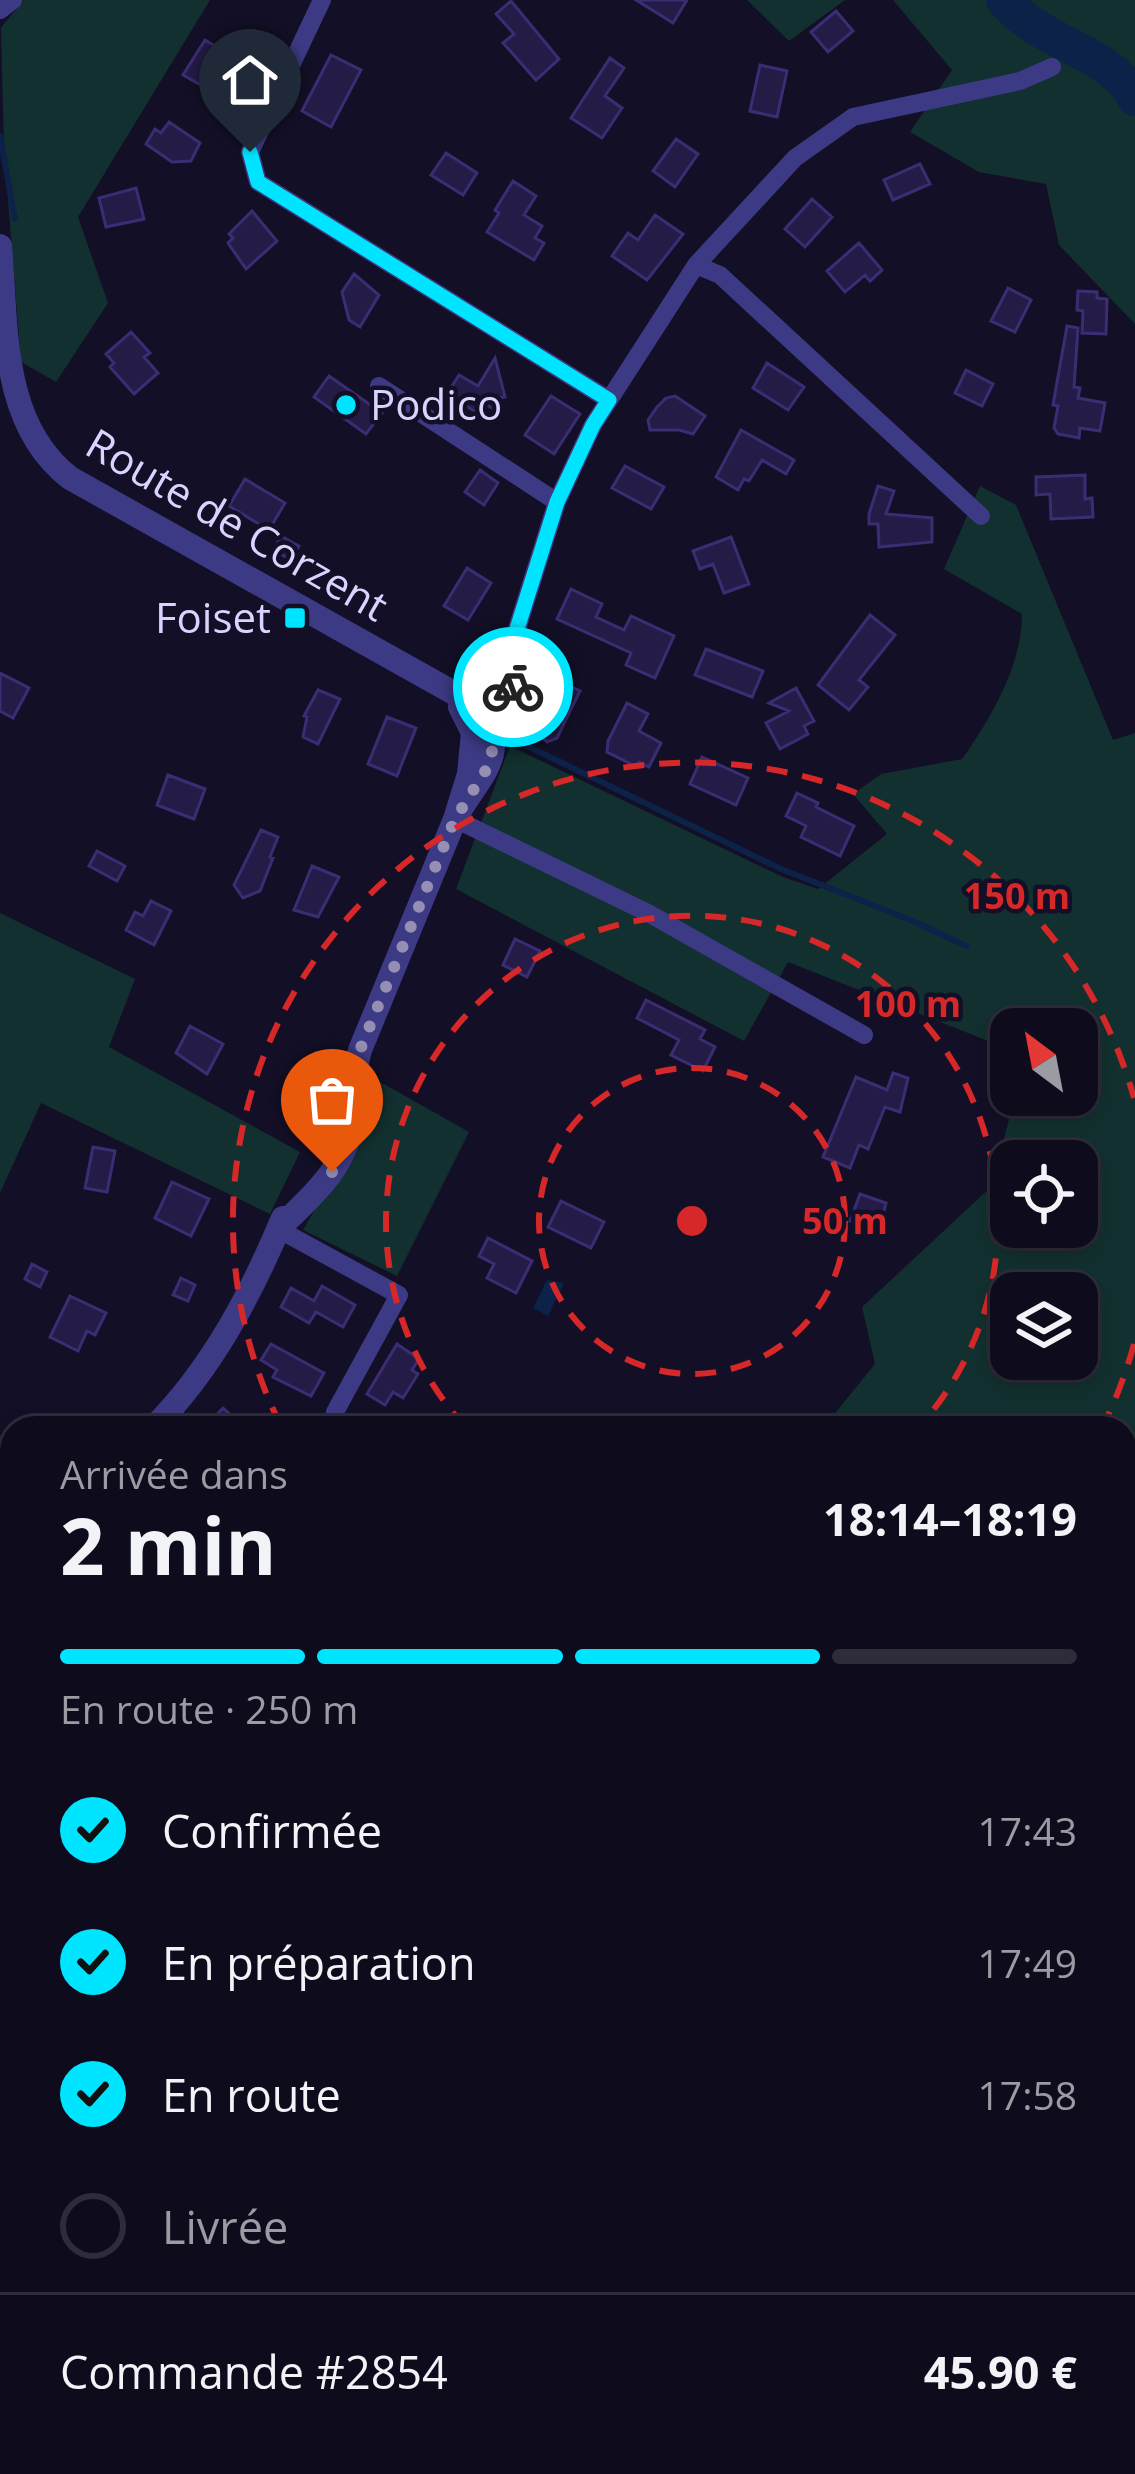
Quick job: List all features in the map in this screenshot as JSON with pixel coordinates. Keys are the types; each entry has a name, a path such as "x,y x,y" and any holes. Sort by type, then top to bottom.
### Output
{"street":[{"path":"0,10 13,0"},
{"path":"322,0 250,152 258,182 609,400"},
{"path":"164,1416 227,1333 288,1207 328,1151 342,1083 455,819 491,762 493,741 477,720 502,705 512,689 511,648 557,502 593,425 696,265 795,158 853,117 1020,81 1052,68"},
{"name":"Route de Corzent","path":"0,246 17,399 28,429 56,466 392,661 460,694 477,720"},
{"path":"696,265 720,274 981,515"},
{"path":"379,386 557,502"},
{"path":"455,819 648,913 864,1035"},
{"path":"278,1229 399,1295 335,1412"}],"green space":[{"path":"23,0 210,0 78,217 108,303 56,382 21,362 4,150 1,28"},
{"path":"747,0 845,0 789,41"},
{"path":"893,0 1135,0 1135,324 1059,245 1046,184 979,172 910,132 952,70"},
{"path":"980,486 1016,505 1113,740 1135,733 1135,1416 833,1416 875,1364 862,1307 990,1188 990,1248 1098,1248 1098,1140 1004,1140 1010,1116 1098,1116 1098,1008 990,1008 990,1042 788,962 744,1041 456,889 510,746 783,877 818,889 887,834 853,794 881,774 962,759 994,709 1021,633 1022,614 944,569"},
{"path":"0,913 135,979 109,1047 300,1152 270,1214 41,1103 0,1193"},
{"path":"368,1075 469,1132 397,1276 303,1230 318,1204"}],"water":[{"path":"547,1280 564,1283 548,1316 533,1308"}],"building":[{"path":"636,0 687,0 673,23"},
{"path":"511,1 559,59 536,80 503,43 514,34 496,14"},
{"path":"836,11 853,31 828,52 811,32"},
{"path":"205,40 235,58 239,51 261,64 253,79 231,66 219,85 208,89 183,75"},
{"path":"331,55 361,70 331,127 302,111"},
{"path":"610,58 624,68 605,96 622,108 602,138 571,118"},
{"path":"760,65 787,71 777,117 750,111"},
{"path":"169,122 200,143 191,161 172,162 146,144 155,129 161,133"},
{"path":"676,139 698,154 675,187 653,171"},
{"path":"446,153 477,173 463,195 431,175"},
{"path":"920,164 930,184 893,200 884,180"},
{"path":"513,181 536,196 524,215 542,226 535,238 544,243 534,260 487,232"},
{"path":"136,188 144,219 106,227 99,198"},
{"path":"812,199 832,217 805,247 785,229"},
{"path":"252,211 277,241 246,269 228,243 233,238 229,234"},
{"path":"655,215 683,234 647,280 612,256 628,233 638,240"},
{"path":"859,243 882,270 870,281 865,275 845,292 827,271"},
{"path":"354,274 379,295 360,327 349,320 342,292"},
{"path":"1008,288 1031,300 1015,332 991,321"},
{"path":"1078,291 1097,292 1097,298 1107,299 1106,334 1082,333"},
{"path":"1067,326 1078,328 1074,387 1080,388 1078,398 1105,403 1100,431 1080,428 1079,438 1058,434 1054,428 1058,406 1053,405"},
{"path":"131,332 150,353 144,357 158,373 134,394 110,367 114,363 106,354"},
{"path":"495,358 505,397 498,398 492,408 485,404 479,414 447,394 459,375 478,386"},
{"path":"767,363 804,387 788,410 753,388"},
{"path":"966,370 993,384 982,406 955,393"},
{"name":"Podico","path":"329,376 382,413 366,434 314,397"},
{"path":"551,396 580,414 554,454 525,435"},
{"path":"675,396 705,416 693,434 650,430 648,420 657,407"},
{"path":"741,430 794,460 786,474 762,460 738,490 716,477"},
{"path":"625,466 664,487 651,509 612,488"},
{"path":"480,470 498,483 484,505 465,492"},
{"path":"1085,475 1085,499 1092,498 1093,517 1051,519 1050,494 1036,495 1036,477"},
{"path":"245,479 285,503 269,530 229,506"},
{"path":"878,486 894,491 886,514 932,518 932,542 879,547 878,524 869,524"},
{"path":"281,536 299,546 291,560 273,550"},
{"path":"731,537 749,584 724,593 713,564 700,569 693,551"},
{"path":"467,568 491,583 468,620 444,606"},
{"path":"571,589 602,604 596,617 624,630 631,616 674,636 655,678 626,665 631,653 557,619"},
{"path":"870,615 895,635 859,680 868,687 849,710 818,685"},
{"path":"706,649 763,671 752,697 695,675"},
{"path":"0,673 29,688 13,718 0,711"},
{"path":"555,679 580,691 557,738 547,742 529,725 541,696 546,698"},
{"path":"796,688 814,721 804,726 808,734 780,749 766,723 789,711 769,703"},
{"path":"318,690 340,699 318,744 303,737 304,716"},
{"path":"627,703 648,714 639,731 661,743 649,767 639,762 637,767 607,752"},
{"path":"387,717 416,728 397,776 368,764"},
{"path":"702,757 748,778 736,805 690,784"},
{"path":"168,775 205,789 194,819 157,805"},
{"path":"797,793 854,826 840,856 801,837 806,826 786,816"},
{"path":"261,830 278,837 273,858 260,891 243,898 234,885"},
{"path":"97,851 125,866 117,881 89,866"},
{"path":"312,866 339,877 318,917 294,910"},
{"path":"151,901 171,911 154,945 126,930 135,912 143,916"},
{"path":"515,939 540,951 527,977 503,965"},
{"path":"646,1000 705,1030 700,1039 715,1047 703,1071 671,1055 679,1040 637,1018"},
{"path":"190,1026 223,1044 207,1074 176,1053"},
{"path":"893,1073 908,1078 900,1112 885,1107 868,1149 859,1145 850,1168 823,1157 856,1077 887,1090"},
{"path":"93,1147 115,1151 107,1192 85,1188"},
{"path":"172,1182 209,1199 191,1236 155,1218"},
{"path":"860,1194 886,1203 883,1215 871,1220 869,1228 850,1221"},
{"path":"561,1201 604,1222 591,1248 548,1227"},
{"path":"488,1238 532,1261 516,1293 487,1278 494,1264 479,1256"},
{"path":"32,1264 47,1272 40,1287 25,1279"},
{"path":"181,1278 195,1285 188,1301 173,1295"},
{"path":"322,1286 355,1305 343,1327 316,1312 309,1323 281,1307 291,1288 314,1301"},
{"path":"70,1296 106,1313 95,1335 87,1331 78,1351 50,1337"},
{"path":"271,1344 324,1373 311,1396 273,1377 277,1370 261,1360"},
{"path":"397,1344 419,1359 412,1370 418,1374 403,1398 393,1392 385,1405 367,1394"}],"waterway":[{"path":"1004,0 1036,27 1111,70 1135,98"},
{"path":"0,136 15,219"},
{"path":"519,742 781,869 966,946"}],"way so far":[{"path":"332,1172 351,1125 351,1084 360,1050 455,819 491,762 493,741 484,718 502,705 513,687"}],"place":[{"name":"Podico","path":"346,405"},
{"name":"Foiset","path":"295,618"}],"route":[{"path":"250,152 258,182 609,400 557,502 511,648 513,687"}]}
